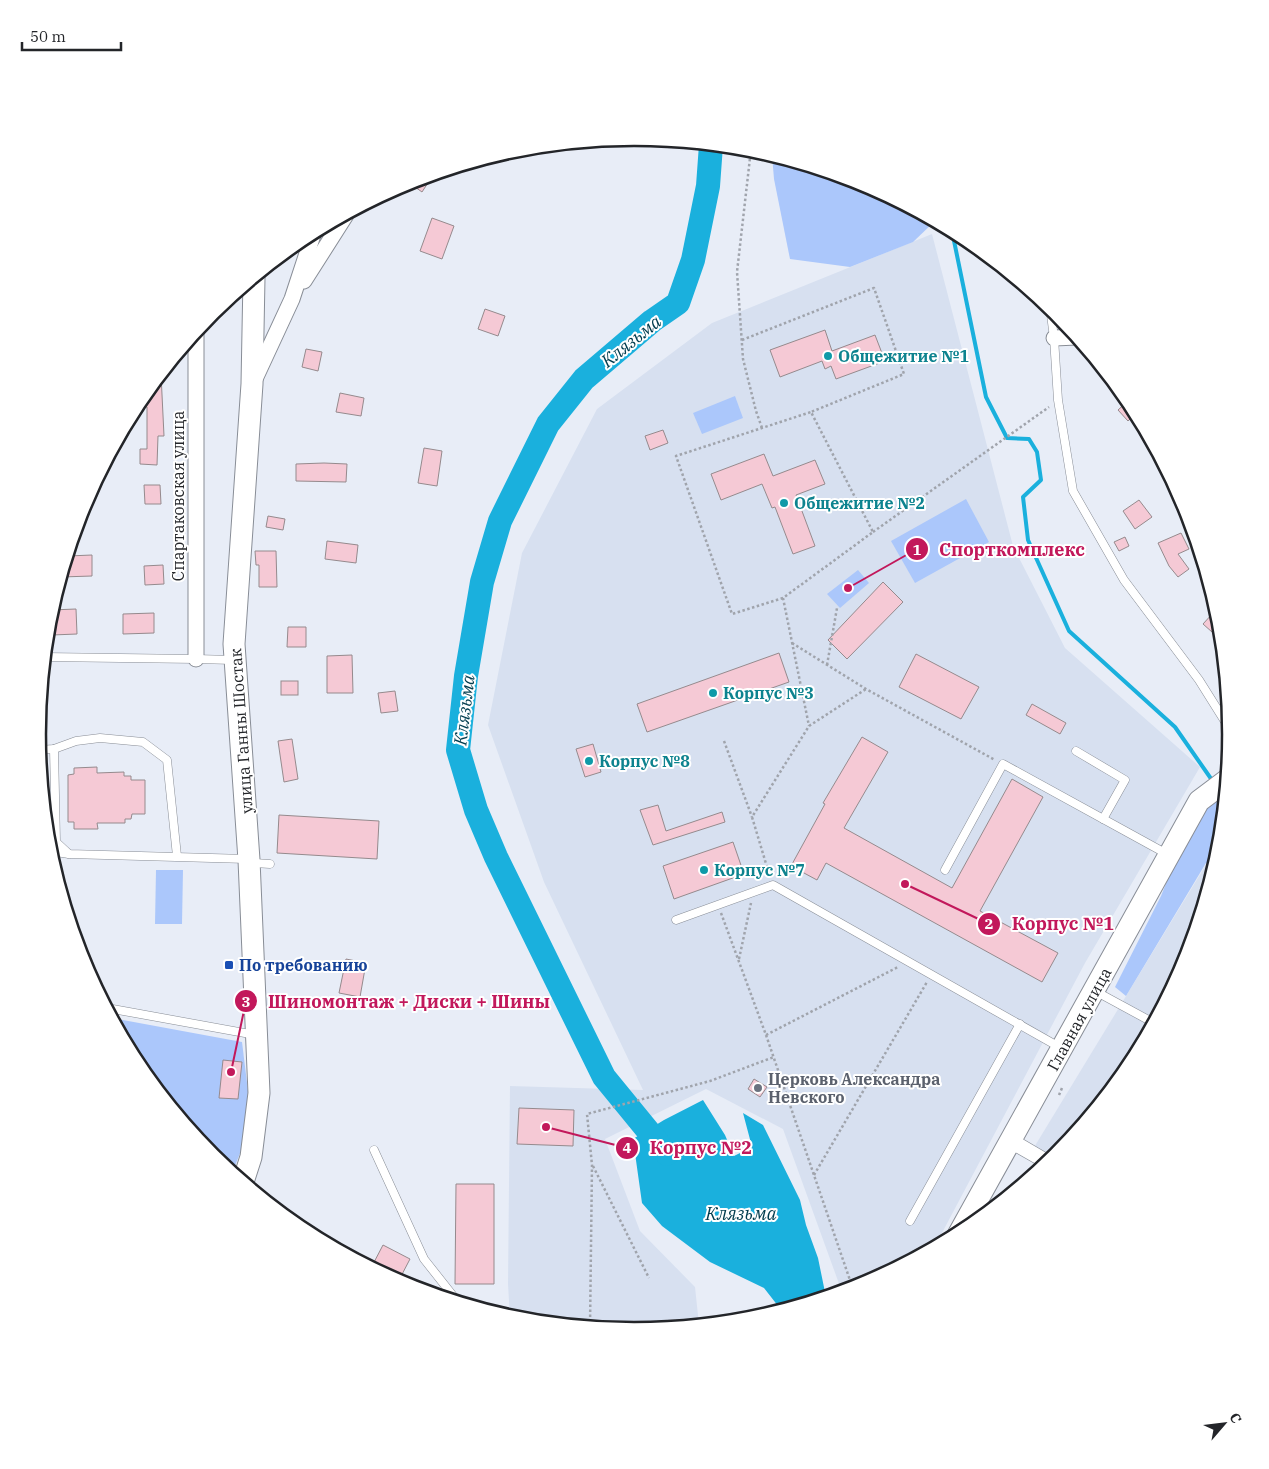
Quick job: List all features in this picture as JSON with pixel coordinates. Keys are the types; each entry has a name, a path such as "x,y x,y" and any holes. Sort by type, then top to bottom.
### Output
{"main road":[{"name":"улица Ганны Шостак","path":"245,1175 251,1157 259,1093 256,862 234,644 252,384 254,286"},
{"name":"Главная улица","path":"966,1220 1170,856 1213,790"}],"street":[{"path":"292,299 339,225"},
{"path":"252,384 292,299 310,244"},
{"path":"1054,338 1068,337"},
{"name":"Спартаковская улица","path":"196,343 196,659"}],"lane":[{"path":"1052,321 1058,400 1074,491 1124,580 1199,680 1222,717"},
{"path":"51,658 236,661"},
{"path":"47,749 54,749 76,741 100,738 143,742 167,760 177,856"},
{"path":"54,749 56,838"},
{"path":"1076,751 1125,780 1102,819"},
{"path":"945,870 1003,764 1170,856"},
{"path":"57,843 70,854"},
{"path":"59,852 177,856 256,862"},
{"path":"676,920 773,885 1063,1049"},
{"path":"1095,990 1149,1020"},
{"path":"115,1009 258,1036"},
{"path":"910,1221 1020,1024"},
{"path":"1011,1141 1043,1157"},
{"path":"1011,1141 1039,1160"},
{"path":"374,1150 424,1259 452,1294"}],"path":[{"path":"750,158 737,272 743,359 762,428"},
{"path":"742,340 874,288 904,374 811,412 676,456 732,614 783,598 1058,400"},
{"path":"811,412 873,532"},
{"path":"783,598 809,726"},
{"path":"827,665 837,608"},
{"path":"792,643 866,689 1003,764"},
{"path":"752,817 809,726 866,689"},
{"path":"724,741 752,817 773,885"},
{"path":"739,960 753,892"},
{"path":"718,905 774,1057 851,1282"},
{"path":"766,1035 908,961"},
{"path":"814,1175 932,974"},
{"path":"590,1321 592,1165 587,1114 710,1080 774,1057"},
{"path":"1059,1095 1062,1088"},
{"path":"592,1165 649,1278"}],"shaded area":[{"path":"773,163 824,177 895,207 930,226 913,242 850,267 790,259 774,179"},
{"path":"932,234 1013,546 1065,648 1200,767 1085,963 940,1237 895,1262 840,1286 783,1129 706,1089 605,1139 640,1231 695,1287 698,1319 634,1323 558,1318 509,1309 508,1284 510,1086 643,1090 544,882 488,725 522,553 597,409 712,323"},
{"path":"735,396 743,418 702,434 693,413"},
{"path":"966,499 989,542 915,583 891,541"},
{"path":"858,570 869,583 840,608 827,594"},
{"path":"1220,785 1218,811 1208,864 1206,863 1126,996 1115,987 1161,896 1199,801"},
{"path":"1208,863 1192,924 1162,995 1144,1029 1101,1093 1077,1122 1040,1160 1030,1154"},
{"path":"156,870 183,870 182,924 155,924"},
{"path":"120,1019 242,1042 248,1091 243,1146 235,1165 192,1122 168,1093 145,1061"}],"water":[{"name":"Клязьма","path":"703,1100 725,1135 734,1156 752,1147 743,1113 763,1125 800,1200 806,1225 818,1258 825,1292 777,1305 764,1288 710,1262 662,1226 642,1203 633,1139 664,1120"}],"building":[{"path":"427,184 422,192 417,188"},
{"path":"432,218 454,226 442,259 420,251"},
{"path":"485,309 505,316 498,336 478,329"},
{"name":"Общежитие №1","path":"825,330 832,351 875,335 885,361 836,379 831,366 825,369 822,361 780,377 770,350"},
{"path":"306,349 322,352 318,371 302,367"},
{"path":"162,385 164,436 158,436 157,465 140,464 140,449 147,449 147,407"},
{"path":"340,393 364,398 361,416 336,412"},
{"path":"1122,406 1131,418 1128,421 1118,410"},
{"path":"663,430 668,443 650,450 645,436"},
{"path":"424,448 442,451 437,486 418,483"},
{"name":"Общежитие №2","path":"764,454 773,476 815,460 825,484 796,495 815,546 793,554 775,507 772,508 762,484 721,500 711,474"},
{"path":"296,464 347,464 346,482 296,481"},
{"path":"144,485 160,485 161,504 145,504"},
{"path":"1139,500 1152,517 1135,529 1123,511"},
{"path":"268,516 285,519 283,530 266,527"},
{"path":"1181,533 1189,549 1178,554 1189,569 1178,577 1169,566 1158,543"},
{"path":"1125,537 1129,546 1119,551 1114,542"},
{"path":"327,541 358,545 356,563 325,559"},
{"path":"255,551 276,551 277,587 259,587 259,565 256,565"},
{"path":"92,555 92,576 68,577 74,556"},
{"path":"163,565 164,584 145,585 144,566"},
{"path":"883,582 903,602 847,659 828,640"},
{"path":"76,609 77,634 55,635 60,610"},
{"path":"154,613 154,633 123,634 123,614"},
{"path":"1210,616 1213,631 1212,632 1203,624"},
{"path":"288,627 306,627 306,647 287,647"},
{"name":"Корпус №3","path":"779,653 789,682 647,732 637,704"},
{"path":"916,654 979,687 961,719 899,687"},
{"path":"352,655 353,693 327,693 327,656"},
{"path":"281,681 298,681 298,695 281,695"},
{"path":"395,691 398,711 381,713 378,693"},
{"path":"1032,704 1066,723 1060,734 1026,715"},
{"path":"862,737 888,752 844,828 952,888 1012,779 1043,797 980,911 1058,953 1042,982 826,863 817,880 791,866 825,804 823,803"},
{"path":"292,739 298,779 284,782 278,741"},
{"name":"Корпус №8","path":"593,744 601,772 585,777 576,749"},
{"path":"97,767 97,773 124,772 124,776 131,776 131,780 145,780 145,814 132,814 131,819 125,819 125,823 97,823 98,829 74,829 74,822 68,822 68,775 74,774 74,768"},
{"path":"658,805 666,831 722,812 725,822 653,845 640,810"},
{"path":"279,815 379,821 377,859 277,853"},
{"name":"Корпус №7","path":"733,842 744,874 674,899 663,866"},
{"path":"346,959 366,963 360,997 339,993"},
{"path":"223,1060 242,1062 238,1099 219,1098"},
{"name":"Церковь Александра Невского","path":"754,1079 767,1087 760,1097 748,1089"},
{"path":"519,1108 574,1110 573,1146 517,1144"},
{"path":"456,1184 494,1184 494,1284 455,1284"},
{"path":"383,1245 410,1259 402,1275 374,1262"}],"waterway":[{"name":"Клязьма","path":"667,1154 604,1077 496,857 476,810 458,750 466,676 482,582 500,521 548,424 584,379 652,321 678,303 693,260 708,186 711,151"},
{"path":"954,241 986,397 1007,438 1029,439 1037,452 1041,480 1023,497 1028,540 1069,631 1175,727 1214,783"}],"place":[{"name":"Общежитие №1","path":"828,356"},
{"name":"Общежитие №2","path":"784,503"},
{"name":"Спорткомплекс","path":"848,588"},
{"name":"Корпус №3","path":"713,693"},
{"name":"Корпус №8","path":"589,761"},
{"name":"Корпус №7","path":"704,870"},
{"name":"Корпус №1","path":"905,884"},
{"name":"По требованию","path":"229,965"},
{"name":"Шиномонтаж + Диски + Шины","path":"231,1072"},
{"name":"Церковь Александра Невского","path":"758,1088"},
{"name":"Корпус №2","path":"546,1127"}]}
